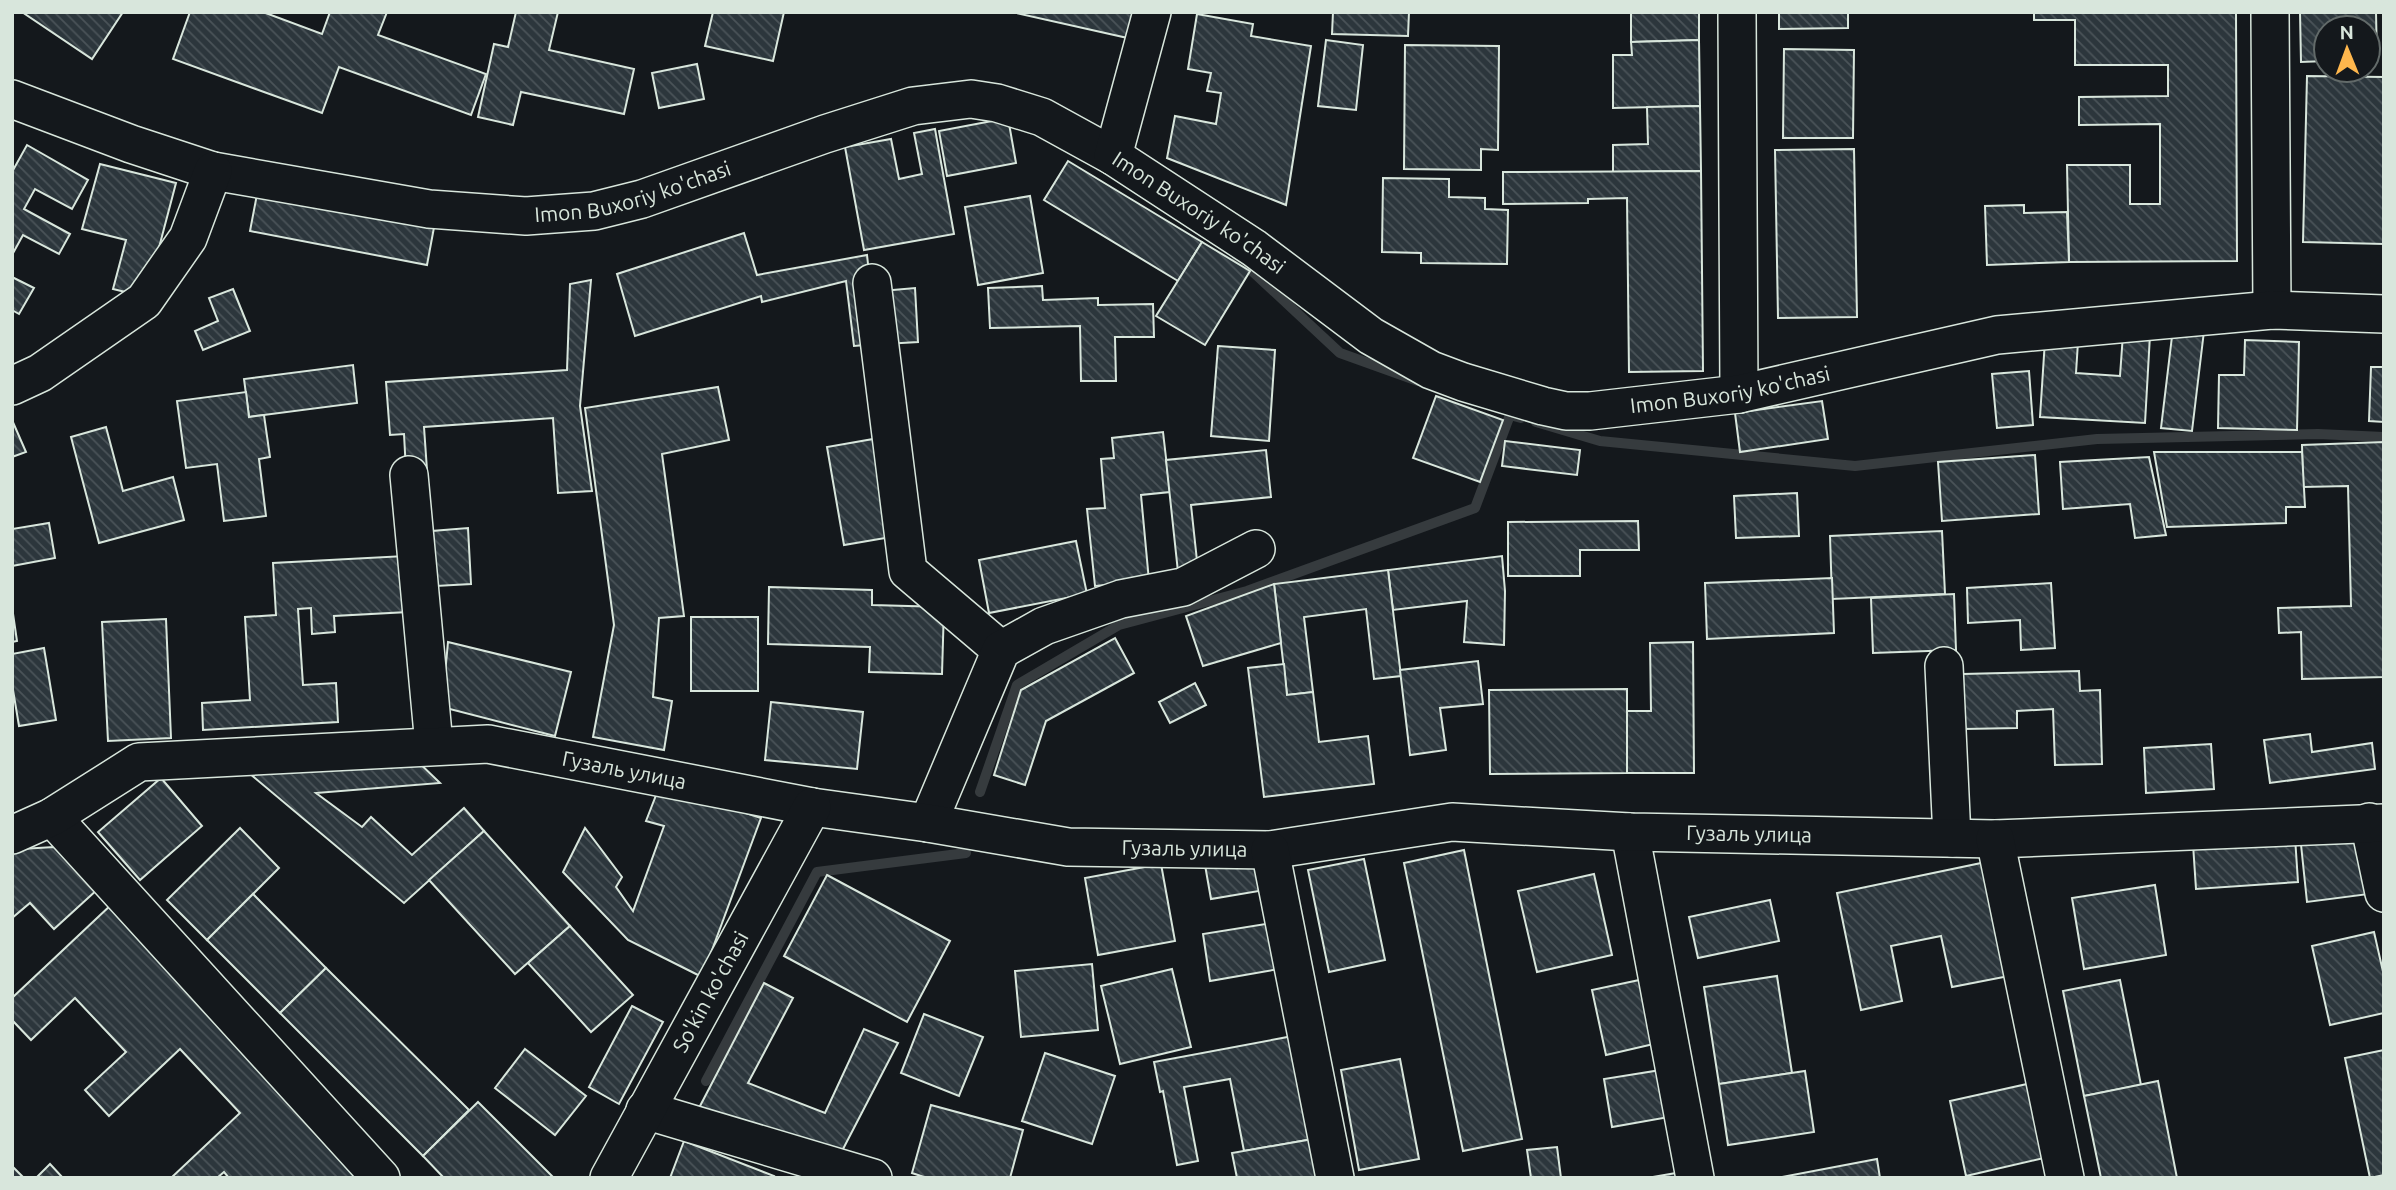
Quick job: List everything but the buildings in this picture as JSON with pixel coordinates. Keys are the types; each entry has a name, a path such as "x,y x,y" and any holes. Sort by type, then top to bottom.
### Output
{"street":[{"path":"1113,156 1152,12"},
{"path":"1737,12 1740,394"},
{"path":"2270,12 2272,310"},
{"name":"Imon Buxoriy ko'chasi","path":"12,99 120,140 213,170 429,209 526,216 594,211 642,199 913,106 971,99 997,103 1042,117 1113,156 1254,247 1371,336 1431,370 1463,382 1566,411 1590,411 1740,394 1997,335 2272,310 2384,314"},
{"path":"12,386 40,373 144,301 188,238 213,170"},
{"path":"873,283 908,571 1001,650"},
{"path":"409,475 433,746"},
{"path":"928,823 1001,650 1044,626 1121,599 1182,587 1256,549"},
{"path":"1944,666 1952,838"},
{"name":"Гузаль улица","path":"12,835 52,817 139,762 488,744 812,807 1068,847 1270,850 1452,822 1630,832 1995,839 2376,823"},
{"name":"So'kin ko'chasi","path":"608,1178 812,807"},
{"path":"52,817 381,1178"},
{"path":"2376,823 2384,893"},
{"path":"1630,832 1695,1178"},
{"path":"1995,839 2065,1178"},
{"path":"1270,850 1335,1178"},
{"path":"645,1110 873,1178"}],"waterway":[{"path":"1237,257 1340,353 1418,381"},
{"path":"980,792 1017,685 1119,625 1247,591 1475,508 1510,415 1521,418"},
{"path":"1536,422 1600,441 1855,466 2097,439 2318,434 2384,437"},
{"path":"706,1081 817,872 966,853"}]}
